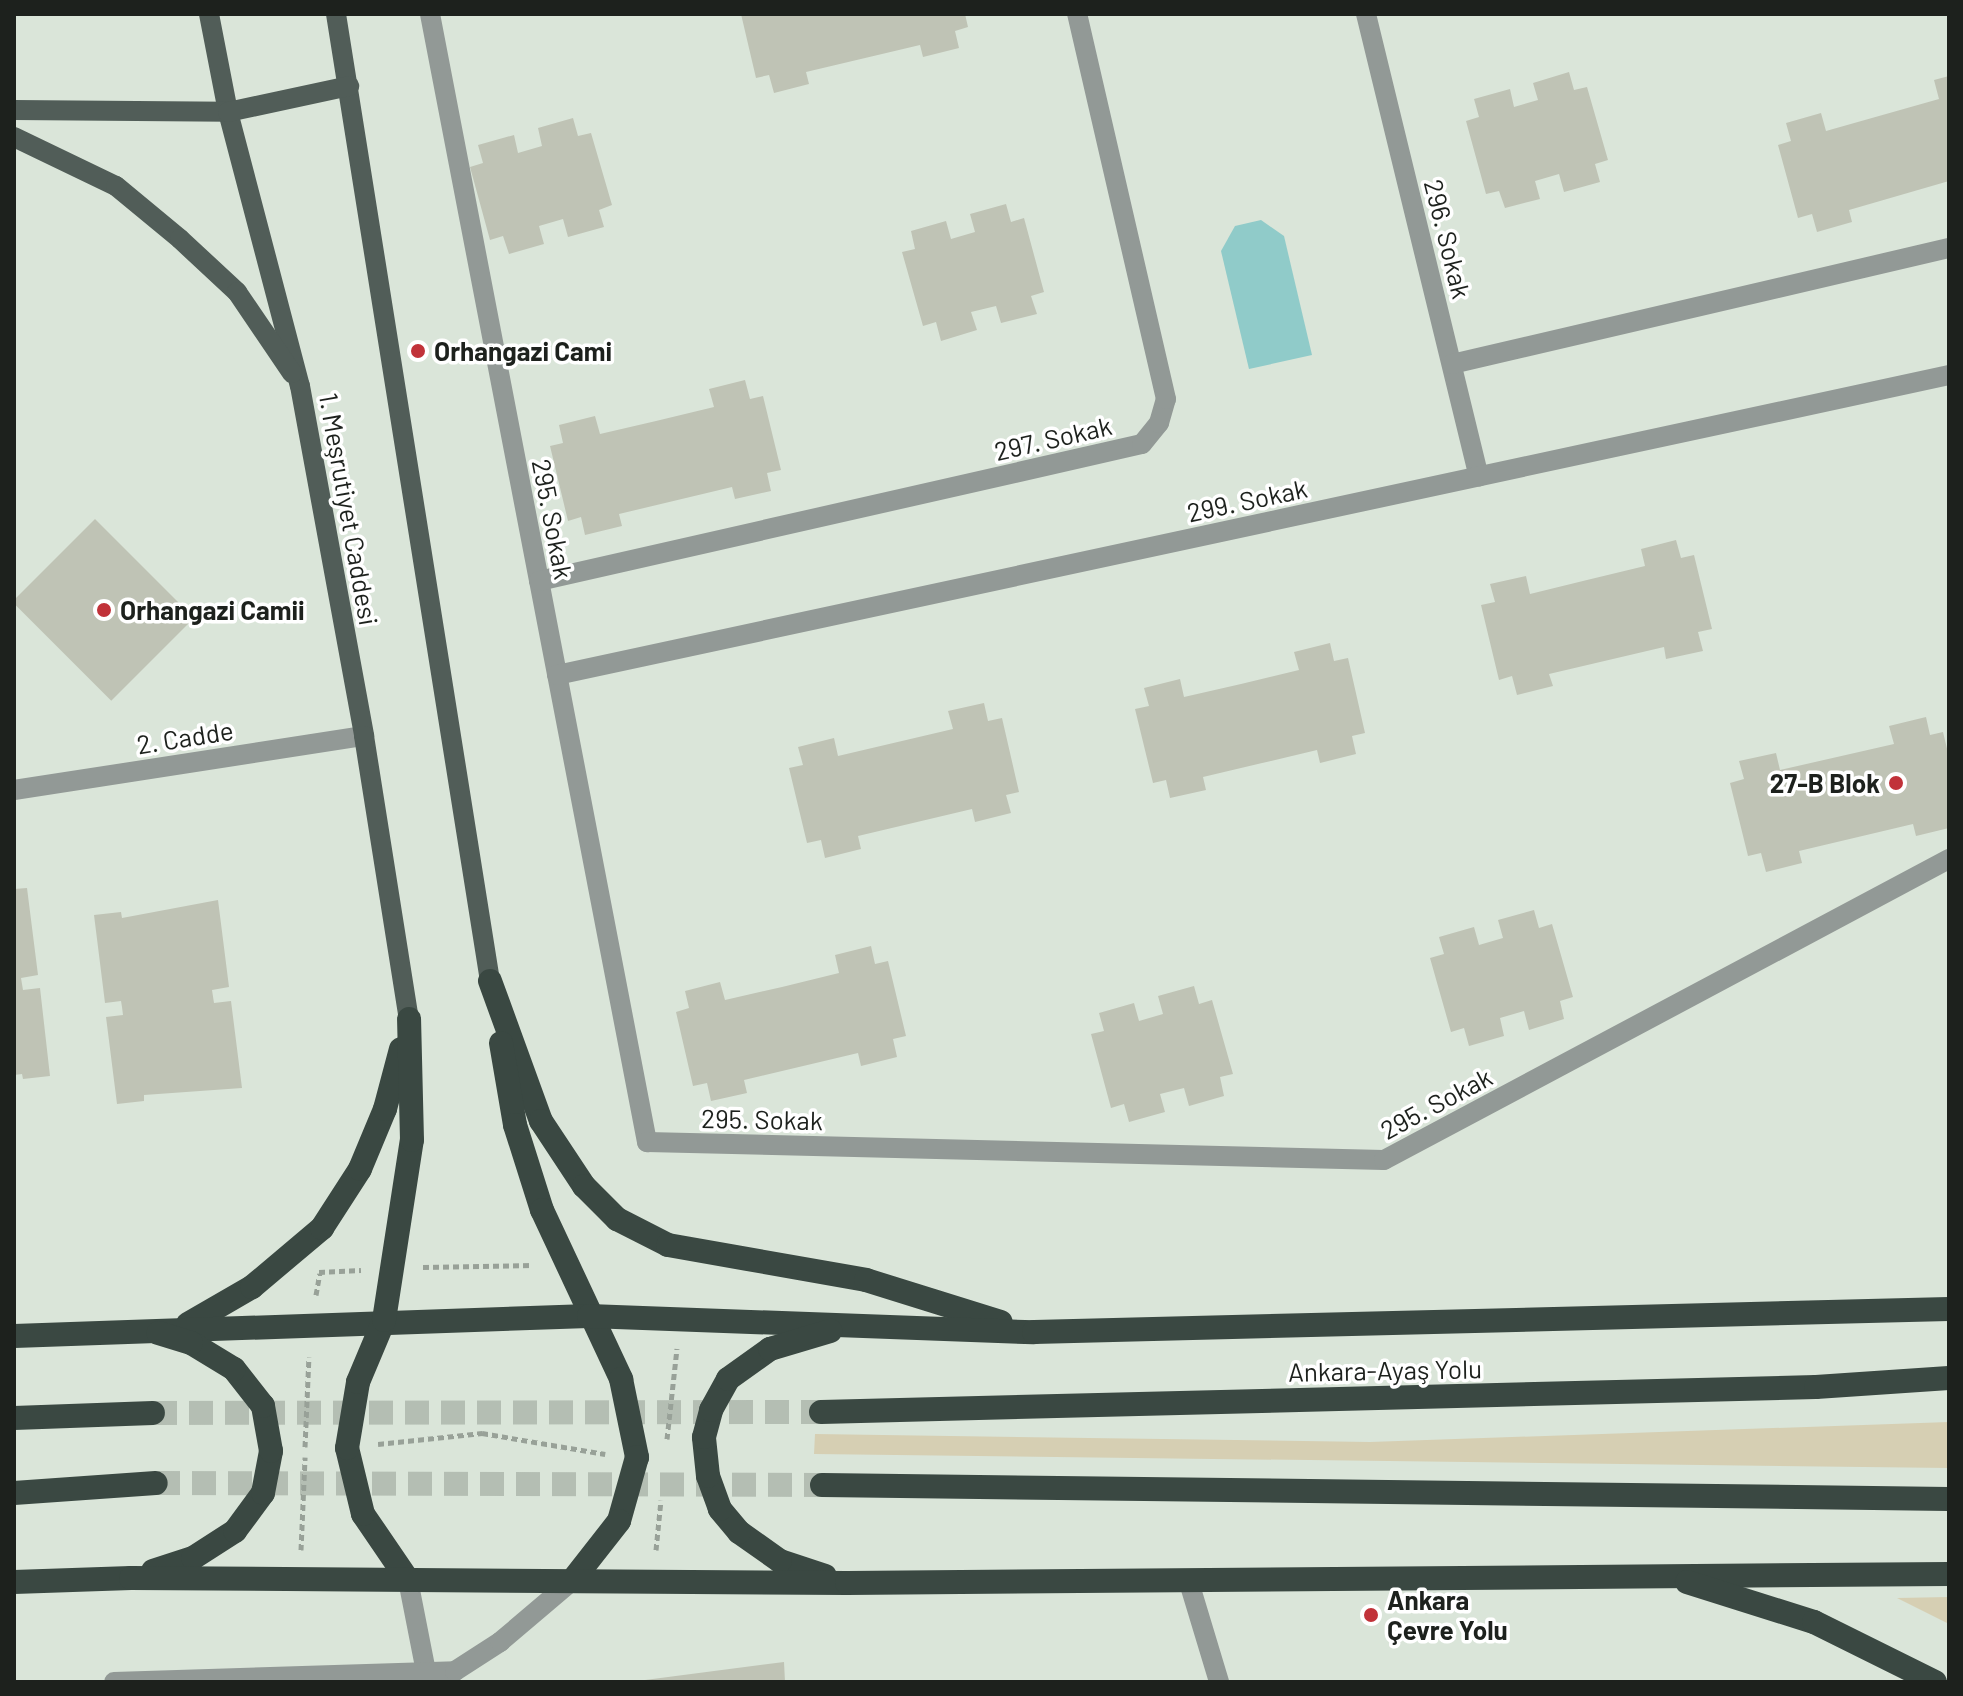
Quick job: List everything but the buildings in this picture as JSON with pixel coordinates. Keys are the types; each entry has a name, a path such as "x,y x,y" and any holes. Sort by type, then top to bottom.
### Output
{"highway":[{"path":"490,981 515,1125 542,1210 621,1379 637,1457 619,1521 572,1581"},
{"path":"490,981 541,1121 584,1186 617,1219 668,1245 866,1280 1034,1332"},
{"path":"183,1326 252,1287 322,1228 360,1169 385,1109 409,1019"},
{"path":"408,1580 363,1514 347,1448 358,1382 384,1320 412,1140 409,1019"},
{"path":"14,1336 183,1326 589,1316 1034,1332 1949,1309"},
{"path":"847,1583 780,1561 739,1532 720,1509 708,1476 704,1437 711,1410 728,1379 770,1349 848,1325"},
{"path":"131,1578 193,1558 235,1531 263,1493 271,1451 263,1406 234,1369 191,1343 141,1328"},
{"name":"Ankara-Ayaş Yolu","path":"821,1412 1816,1387 1949,1378"},
{"path":"14,1418 153,1413"},
{"path":"14,1493 156,1483"},
{"path":"822,1485 1949,1499"},
{"path":"14,1582 131,1578 847,1583 1949,1574"},
{"path":"1665,1575 1814,1622 1935,1682"}],"main road":[{"name":"1. Meşrutiyet Caddesi","path":"209,14 228,112 300,386 364,736 409,1019"},
{"path":"336,14 490,981"},
{"path":"14,110 228,112 349,86"},
{"path":"14,137 116,186 180,239 237,292 300,386"}],"street":[{"name":"295. Sokak","path":"430,14 647,1142 1384,1160 1949,859"},
{"name":"297. Sokak","path":"539,581 1142,444 1159,423 1166,399 1077,14"},
{"name":"296. Sokak","path":"1366,14 1479,476"},
{"path":"1452,364 1949,248"},
{"name":"299. Sokak","path":"557,675 1949,375"},
{"name":"2. Cadde","path":"14,790 364,736"},
{"path":"1188,1579 1219,1682"},
{"path":"408,1580 426,1672"},
{"path":"114,1682 455,1671 500,1642 572,1581"}],"path":[{"path":"293,1253 320,1272 566,1264"},
{"path":"372,1444 482,1433 637,1457"}],"shaded area":[{"path":"1949,1422 1949,1468 814,1454 815,1434 1370,1442"},
{"path":"1949,1597 1949,1624 1897,1598"}],"water":[{"path":"1261,220 1284,236 1312,355 1249,369 1221,251 1235,226"}],"tunnel":[{"path":"153,1413 821,1412"},
{"path":"156,1483 822,1485"}],"place":[{"name":"Orhangazi Cami","path":"418,351"},
{"name":"Orhangazi Camii","path":"104,610"},
{"name":"27-B Blok","path":"1896,783"},
{"name":"Ankara Çevre Yolu","path":"1371,1615"}]}
